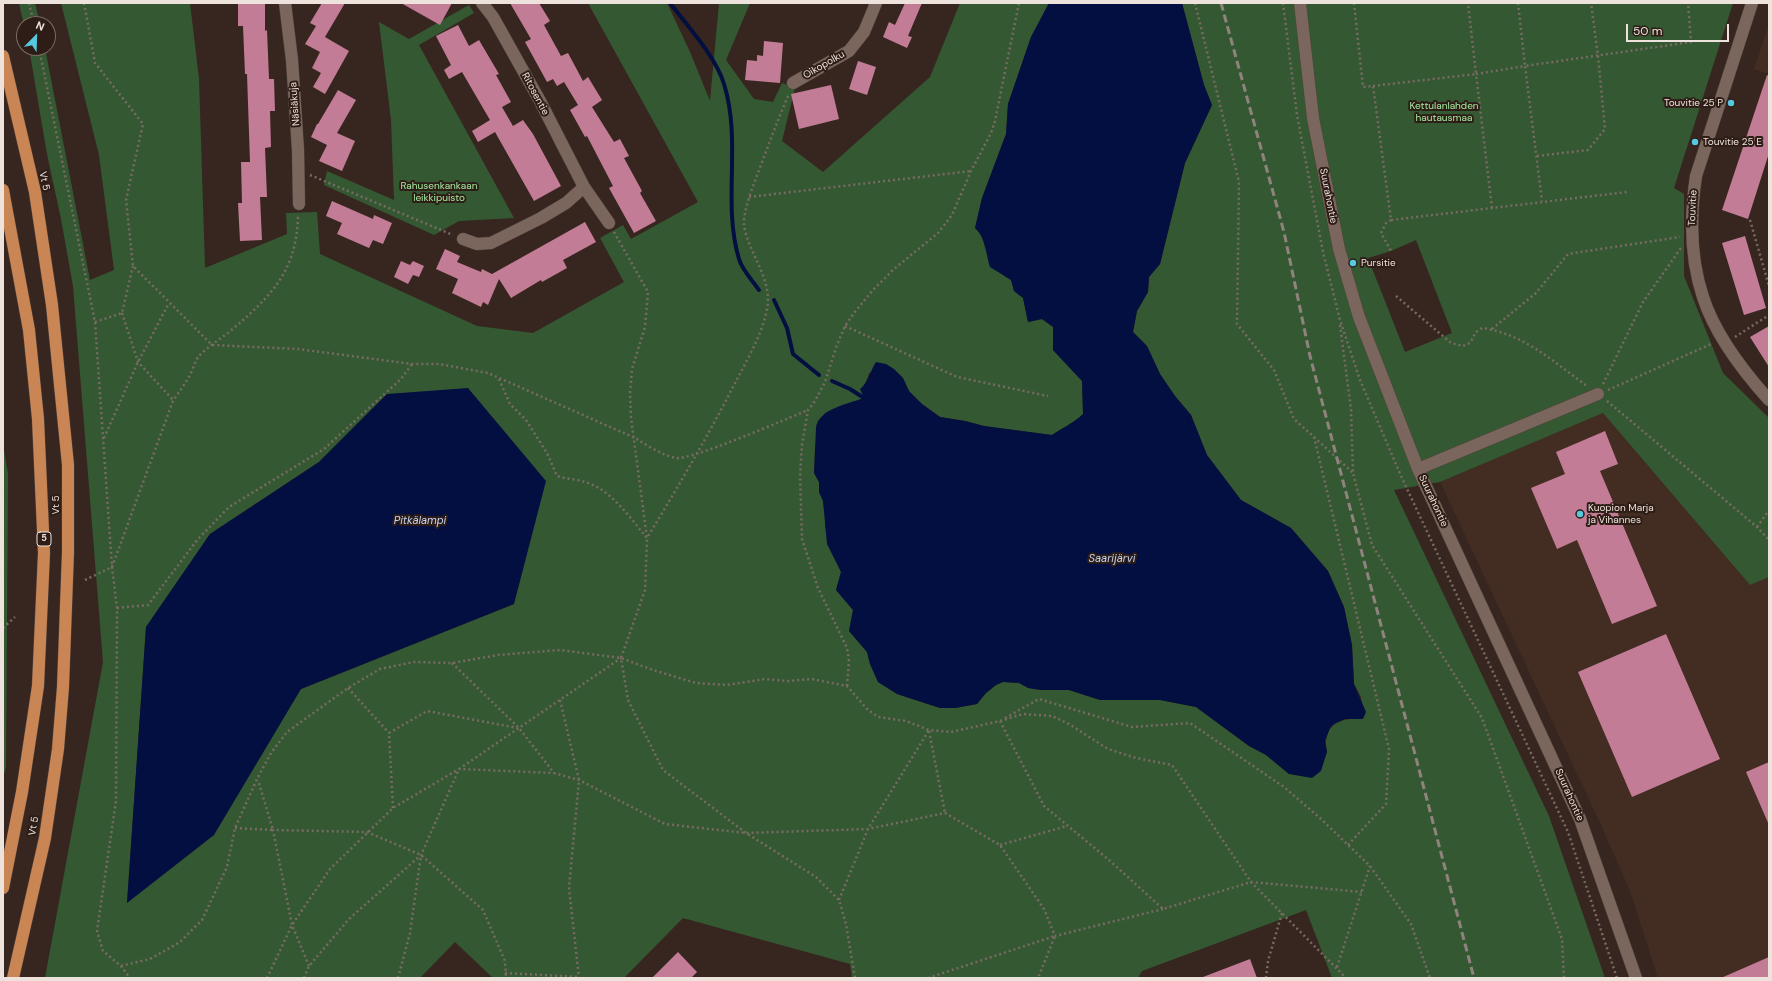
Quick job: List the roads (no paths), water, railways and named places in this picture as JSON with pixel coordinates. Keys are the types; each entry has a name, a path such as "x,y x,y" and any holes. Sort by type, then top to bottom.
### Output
{"highway":[{"name":"Vt 5","path":"3,56 36,200 52,305 68,465 68,552 64,679 58,749 45,838 13,978"},
{"name":"Vt 5","path":"3,190 29,330 38,419 44,553 38,686 22,792 3,888"}],"street":[{"name":"Näsiäkuja","path":"285,3 292,60 299,170 299,204"},
{"name":"Ritosentie","path":"482,3 493,17 540,101 584,187 609,223"},
{"name":"Oikopolku","path":"793,83 849,51 864,32 876,3"},
{"name":"Suurahontie","path":"1300,3 1313,118 1339,249 1359,317 1418,469 1580,819 1636,978"},
{"name":"Touvitie","path":"1752,3 1696,176 1692,200 1692,236 1694,255 1703,298 1728,338 1751,380 1769,400"},
{"path":"463,239 477,244 491,243 541,218 566,203 584,187"},
{"path":"1418,469 1598,394"}],"water":[{"name":"Saarijärvi","path":"1049,3 1182,3 1204,85 1212,105 1185,163 1160,264 1149,277 1148,292 1137,311 1133,332 1147,346 1160,374 1175,396 1191,415 1207,455 1241,500 1291,528 1328,571 1344,607 1352,645 1354,684 1366,712 1363,719 1345,719 1334,724 1330,728 1325,741 1327,752 1321,771 1312,778 1289,774 1266,755 1249,746 1196,707 1160,700 1100,700 1069,690 1041,690 1028,688 1019,683 1003,682 996,685 986,693 977,704 955,708 940,708 897,694 878,682 870,664 867,652 849,631 853,610 836,590 841,572 827,544 823,501 819,492 819,482 814,473 816,428 822,416 828,412 842,405 864,398 860,389 865,384 876,362 886,364 894,369 903,378 909,391 922,404 940,417 984,426 1052,435 1072,423 1083,414 1082,381 1053,350 1053,327 1042,319 1028,322 1023,298 1014,291 1011,280 990,267 984,241 975,228 982,198 1006,134 1008,104 1031,37"},
{"name":"Pitkälampi","path":"468,388 546,481 514,604 301,689 214,835 127,903 146,627 210,534 319,462 387,394"}],"waterway":[{"path":"670,3 708,52 715,63 724,84 732,128 732,216 734,238 740,263 759,290"},
{"path":"774,300 787,328 793,354 819,375"},
{"path":"832,381 850,389 864,398"}],"railway":[{"path":"1221,3 1284,232 1310,356 1474,978"}],"place":[{"name":"Touvitie 25 P","path":"1731,103"},
{"name":"Touvitie 25 E","path":"1695,142"},
{"name":"Pursitie","path":"1353,263"},
{"name":"Kuopion Marja ja Vihannes","path":"1580,514"}],"park label":[{"name":"Kettulanlahden hautausmaa","path":"1444,112"},
{"name":"Rahusenkankaan leikkipuisto","path":"439,192"}]}
